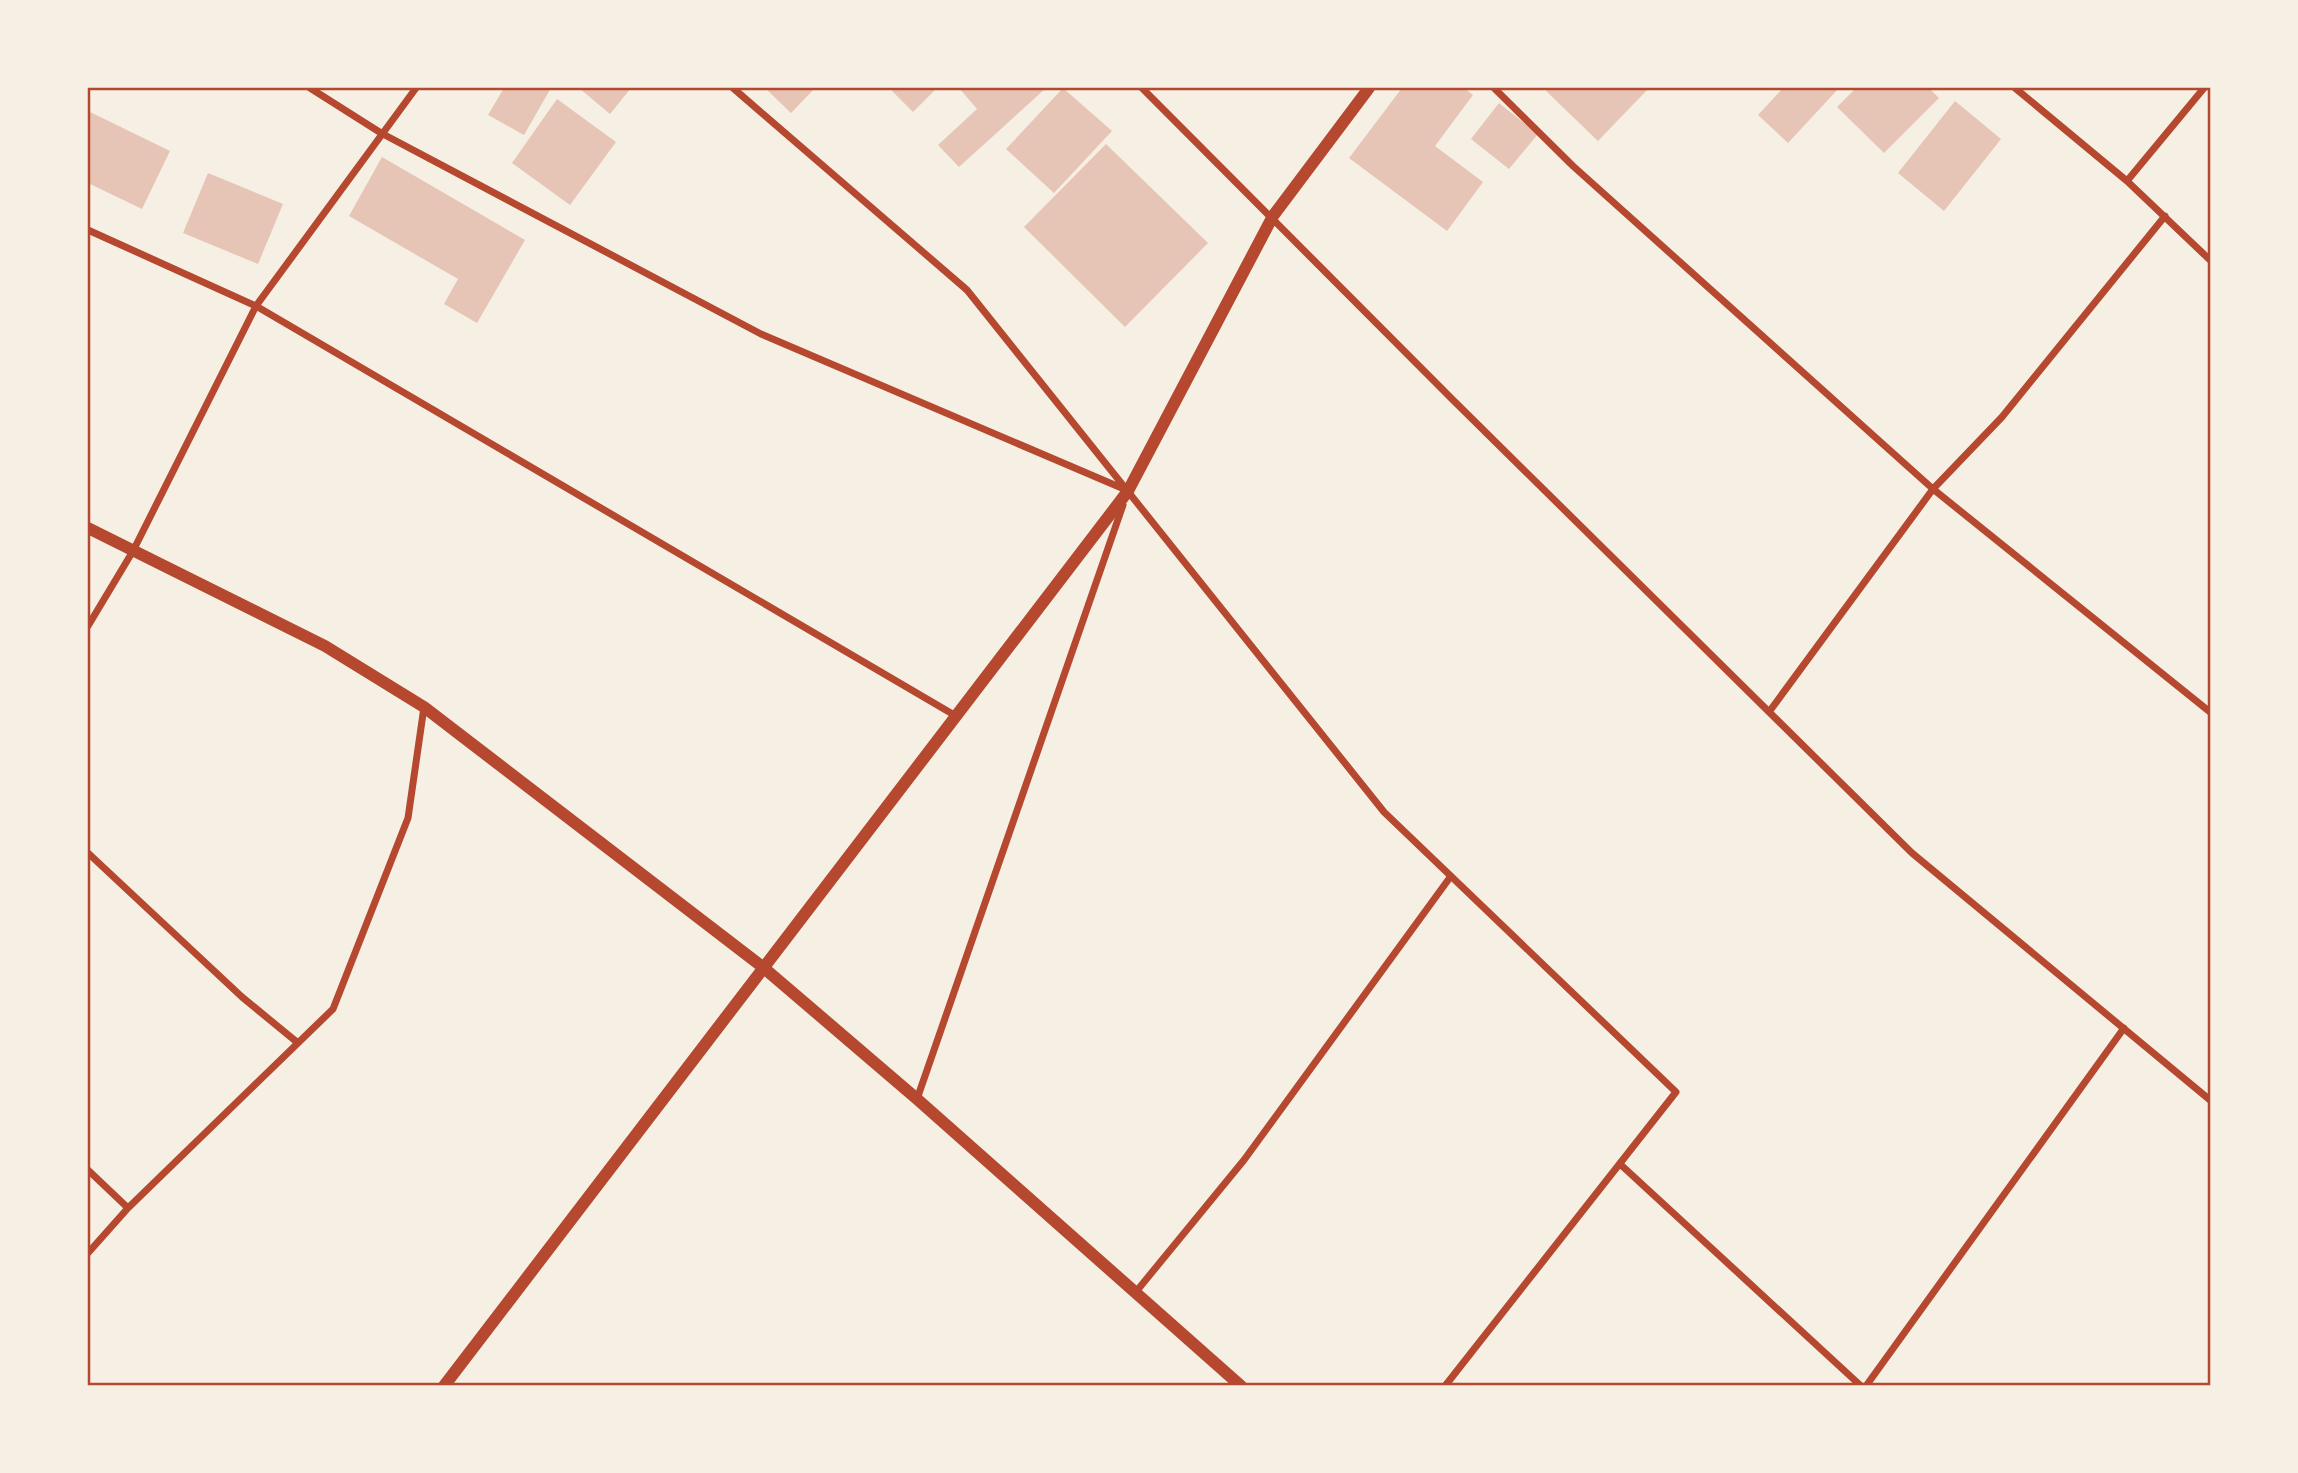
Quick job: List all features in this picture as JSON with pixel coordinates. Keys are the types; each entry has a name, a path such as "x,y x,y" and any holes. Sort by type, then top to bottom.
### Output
{"street":[{"path":"310,88 382,133 761,334 1128,491"},
{"path":"88,626 133,551 256,306 415,88"},
{"path":"733,88 967,290 1384,812 1676,1091 1445,1385"},
{"path":"1142,88 1273,216 1463,410 1912,853 2210,1100"},
{"path":"917,1098 1128,491 1273,216 1369,88"},
{"path":"1494,88 1573,166 1933,489 2210,712"},
{"path":"2015,88 2127,181 2210,260"},
{"path":"2127,181 2204,88"},
{"path":"1769,712 1933,489 2002,417 2165,216"},
{"path":"88,230 256,306 956,716"},
{"path":"444,1385 1128,491"},
{"path":"88,528 325,646 424,707 764,968 917,1098 1241,1385"},
{"path":"88,1253 128,1208 333,1009 408,818 424,707"},
{"path":"88,853 242,997 298,1043"},
{"path":"1135,1293 1244,1160 1451,876"},
{"path":"1619,1164 1864,1385 2124,1028"},
{"path":"88,1170 128,1208"}],"building":[{"path":"504,88 551,88 524,135 488,115"},
{"path":"579,88 631,88 610,114"},
{"path":"765,88 815,88 791,113"},
{"path":"896,88 937,88 913,112 892,91"},
{"path":"959,88 1046,88 959,167 938,145 977,109"},
{"path":"1063,88 1112,131 1054,193 1006,149"},
{"path":"1402,88 1464,88 1473,95 1435,146 1483,182 1447,231 1349,158"},
{"path":"1550,88 1649,88 1598,141 1546,91"},
{"path":"1783,88 1839,88 1788,143 1758,115"},
{"path":"1856,88 1929,88 1939,98 1884,153 1837,107"},
{"path":"557,99 616,142 570,205 512,163"},
{"path":"1955,101 2001,139 1944,211 1898,173"},
{"path":"1499,103 1538,134 1509,169 1471,139"},
{"path":"88,111 170,151 142,209 88,183"},
{"path":"1106,144 1208,243 1125,327 1024,227"},
{"path":"382,157 525,240 477,323 444,304 458,279 349,216"},
{"path":"208,173 283,204 258,264 183,233"}]}
